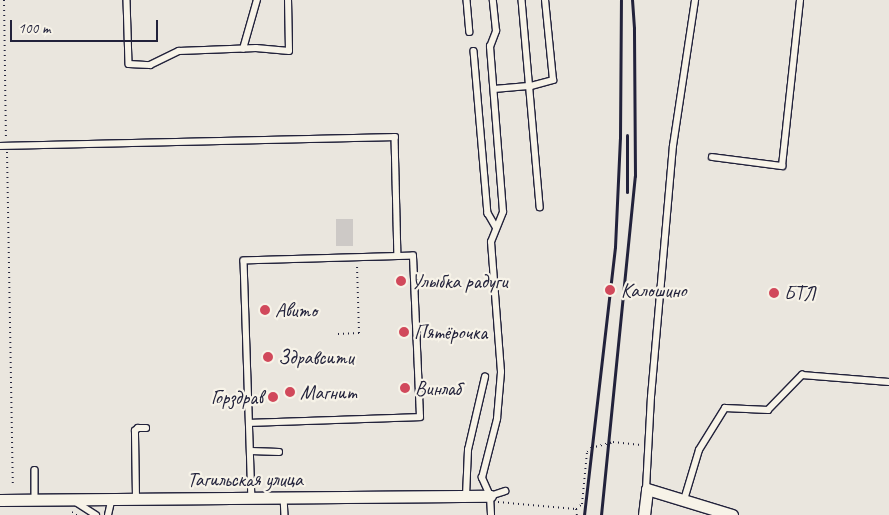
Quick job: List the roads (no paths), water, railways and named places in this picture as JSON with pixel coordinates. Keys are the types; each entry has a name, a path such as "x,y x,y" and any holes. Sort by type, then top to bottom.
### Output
{"street":[{"path":"644,515 645,488 732,515"},
{"name":"Тагильская улица","path":"0,500 490,496"}],"lane":[{"path":"128,0 129,64 150,65 179,51 243,49 290,51 288,0"},
{"path":"243,49 257,0"},
{"path":"467,0 470,32"},
{"path":"491,515 490,496 482,478 497,419 501,372 490,242 503,212 490,47 496,31 493,0"},
{"path":"522,0 540,207"},
{"path":"494,89 530,86 553,80 545,0"},
{"path":"645,488 673,146 695,0"},
{"path":"712,157 782,166 800,0"},
{"path":"474,51 488,213 496,227"},
{"path":"3,146 395,137 394,163 398,256"},
{"path":"250,423 420,417 413,256 244,261 252,498"},
{"path":"684,500 699,450 725,408 768,410 802,374 889,382"},
{"path":"466,496 468,450 485,377"},
{"path":"136,498 135,431 138,428 146,428"},
{"path":"251,451 278,452"},
{"path":"35,470 35,500"},
{"path":"490,496 505,491"},
{"path":"284,497 285,515"},
{"path":"108,515 112,498"},
{"path":"69,499 96,515"}],"railway":[{"path":"584,515 615,247 620,138 621,0"},
{"path":"601,515 635,176 634,28 632,0"},
{"path":"627,135 627,192"}],"place":[{"name":"Улыбка радуги","path":"401,281"},
{"name":"Калошино","path":"610,290"},
{"name":"БТЛ","path":"774,293"},
{"name":"Авито","path":"265,310"},
{"name":"Пятёрочка","path":"404,332"},
{"name":"Здравсити","path":"268,357"},
{"name":"Винлаб","path":"405,388"},
{"name":"Магнит","path":"290,392"},
{"name":"Горздрав","path":"273,397"}]}
